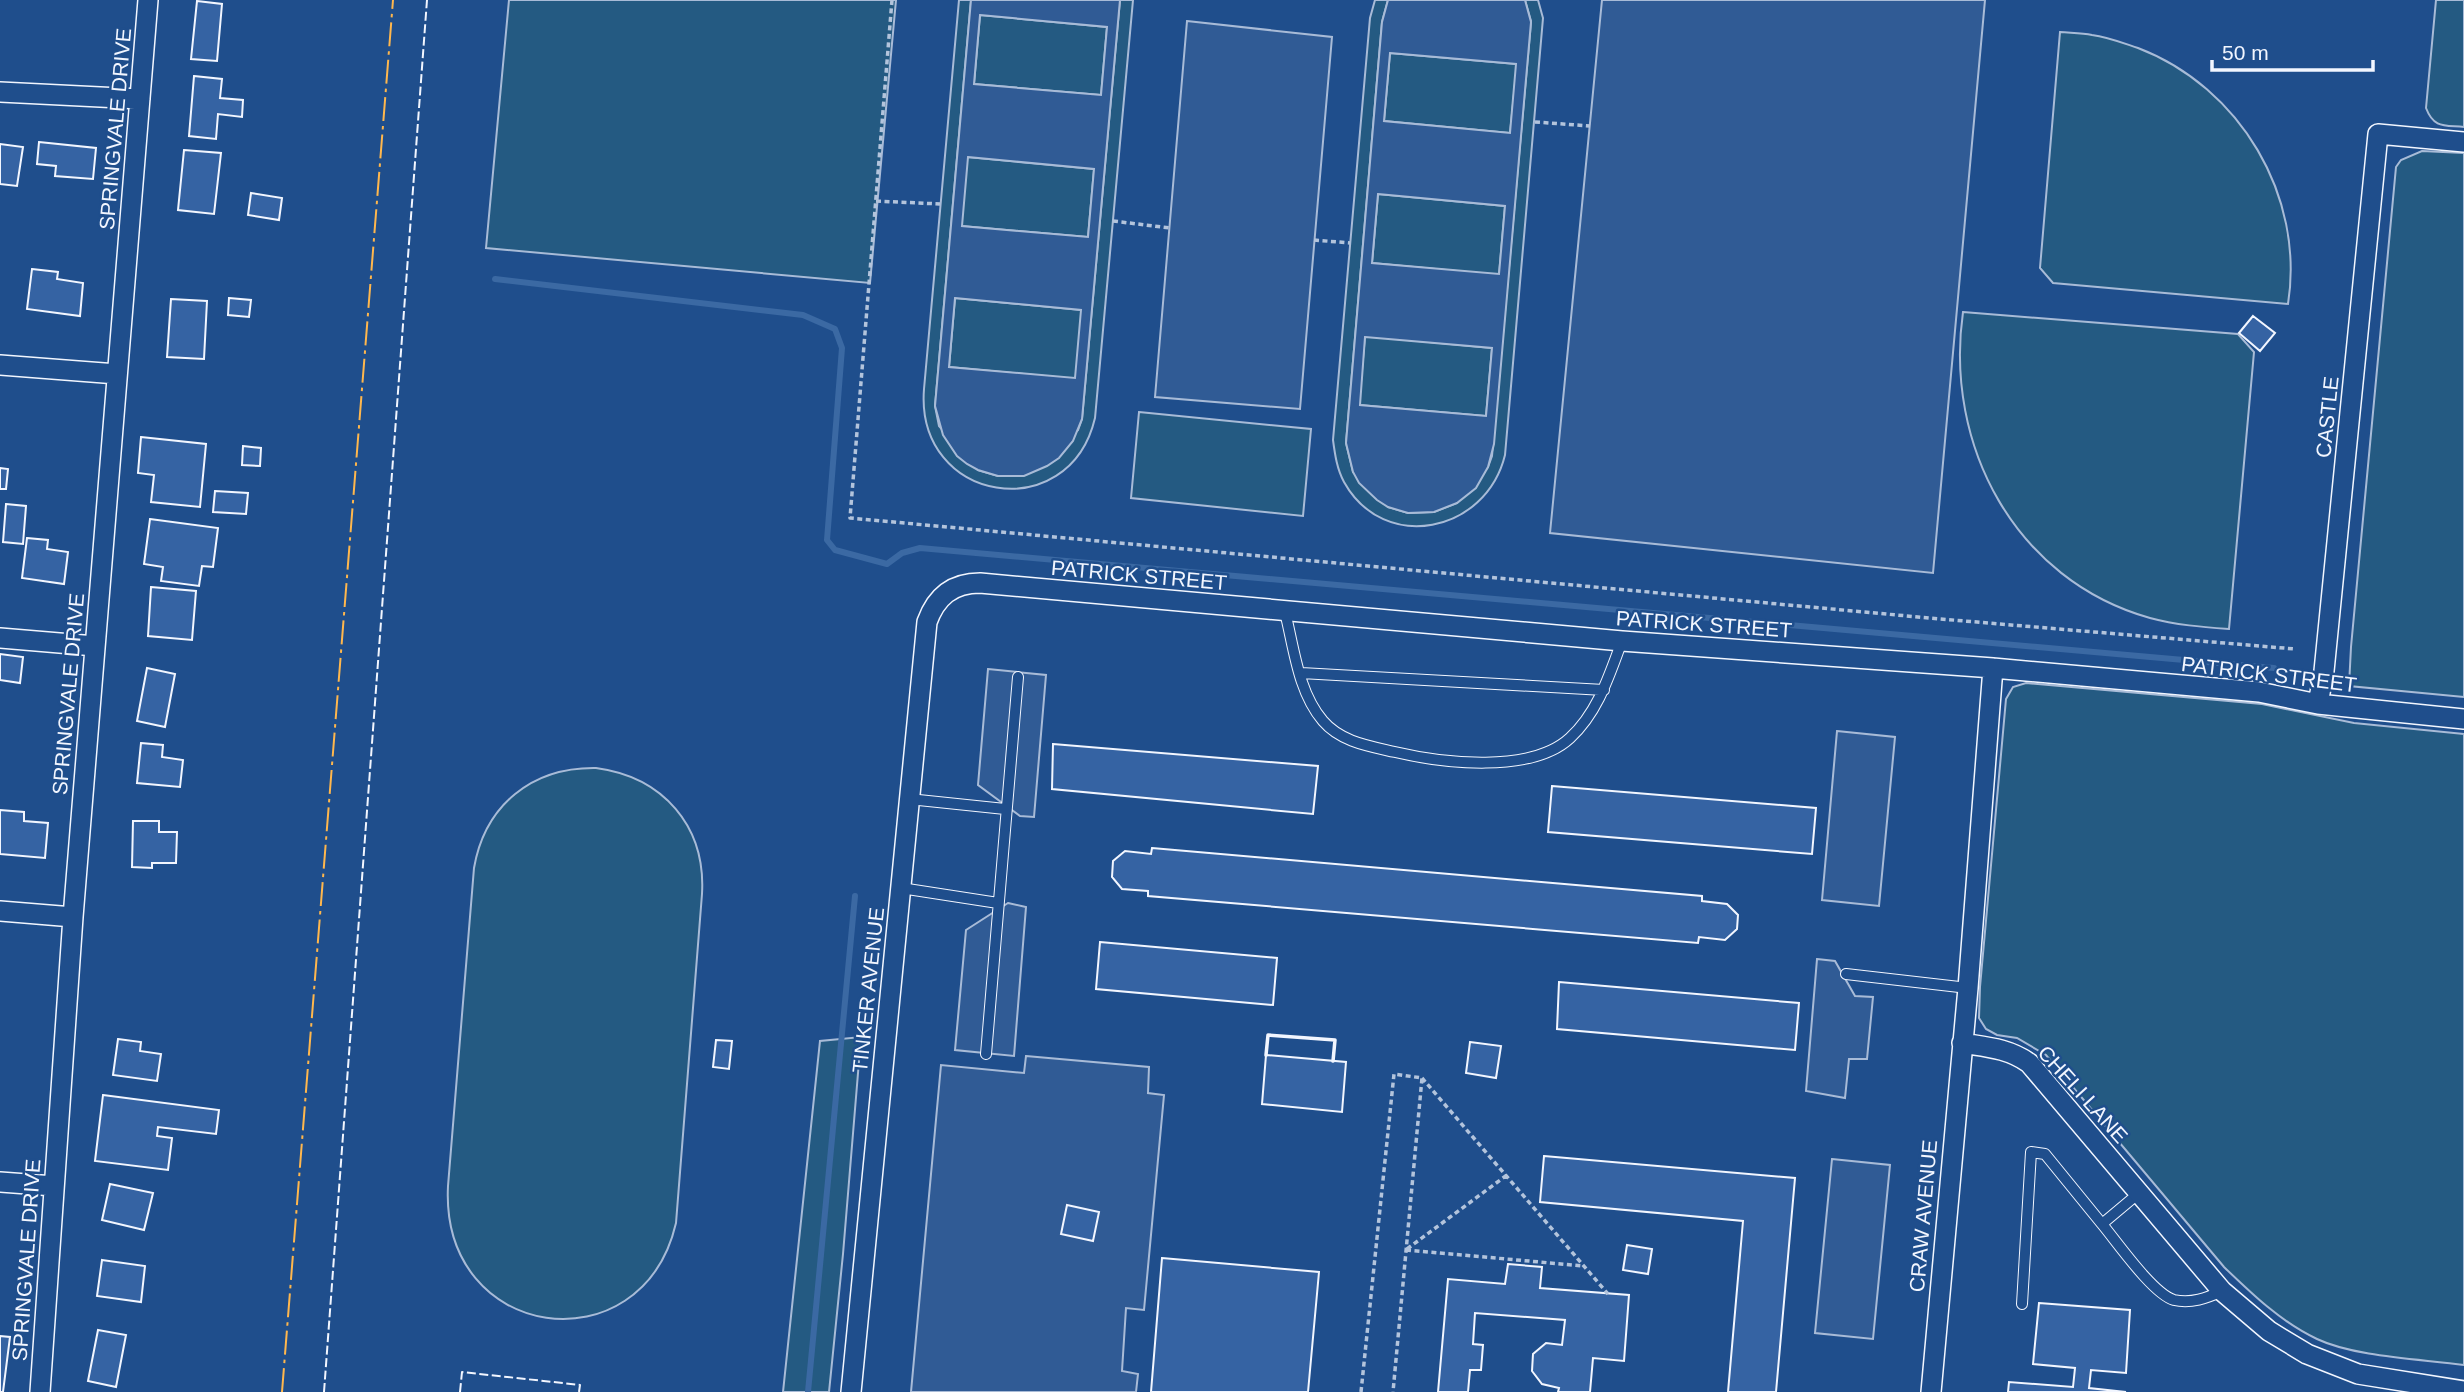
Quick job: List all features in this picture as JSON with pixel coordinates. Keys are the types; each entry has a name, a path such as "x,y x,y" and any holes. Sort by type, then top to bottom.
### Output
{"street":[{"name":"SPRINGVALE DRIVE","path":"40,1392 73,917 148,0"},
{"path":"0,92 140,99"},
{"name":"CASTLE","path":"2318,704 2324,671 2378,134 2464,142"},
{"path":"0,365 117,374"},
{"name":"PATRICK STREET","path":"942,596 955,587 980,583 1622,641 1993,668 2259,692 2318,704 2464,719"},
{"name":"TINKER AVENUE","path":"851,1392 927,622 932,608 942,596"},
{"path":"0,638 95,646"},
{"path":"1962,1044 1993,668"},
{"path":"0,911 73,917"},
{"name":"CHELI LANE","path":"1962,1044 2002,1049 2017,1054 2029,1063 2222,1291 2269,1331 2307,1354 2358,1374 2464,1391"},
{"name":"CRAW AVENUE","path":"1931,1392 1962,1044"},
{"path":"0,1182 54,1186"}],"lane":[{"path":"1285,611 1307,698 1324,723 1352,742 1430,760 1479,764 1551,751 1569,739 1584,721 1604,690 1622,641"},
{"path":"1301,673 1604,690"},
{"path":"986,1054 1018,677"},
{"path":"909,799 1005,809"},
{"path":"901,888 998,903"},
{"path":"1846,974 1968,988"},
{"path":"2022,1304 2031,1152 2045,1154 2156,1289 2173,1300 2199,1301 2222,1291"},
{"path":"2102,1224 2139,1193"}],"path":[{"path":"892,0 850,518 2295,649"},
{"path":"1535,122 1590,126"},
{"path":"876,201 940,204"},
{"path":"1113,221 1170,228"},
{"path":"1314,240 1350,243"},
{"path":"1361,1392 1394,1074 1422,1079 1608,1294"},
{"path":"1393,1392 1422,1079"},
{"path":"1406,1250 1507,1175"},
{"path":"1406,1250 1584,1266"}],"shaded area":[{"path":"509,0 896,0 870,283 486,248"},
{"path":"959,0 971,0 935,406 939,426 978,470 998,476 1012,476 1078,430 1082,419 1120,0 1133,0 1095,418 1080,453 1056,476 1027,487 996,488 967,477 943,457 928,427 924,389"},
{"path":"971,0 1120,0 1082,419 1073,441 1059,458 1047,466 1024,476 998,476 978,470 957,456 943,435 935,406","holes":["980,15 1107,27 1101,95 974,84","968,157 1094,169 1088,237 962,226","955,298 1081,310 1075,378 949,367"]},
{"path":"1375,0 1388,0 1382,22 1346,443 1353,472 1388,507 1408,513 1434,512 1457,503 1488,467 1492,456 1531,21 1525,0 1538,0 1543,18 1505,455 1494,482 1477,502 1456,517 1432,525 1408,526 1383,519 1362,505 1344,482 1333,440 1370,18"},
{"path":"1388,0 1525,0 1531,22 1494,444 1488,467 1476,488 1457,503 1434,512 1408,513 1388,507 1377,500 1359,483 1353,472 1346,443 1382,22","holes":["1390,53 1516,64 1510,133 1384,121","1378,194 1505,206 1499,274 1372,263","1365,337 1492,348 1486,416 1360,405"]},
{"path":"1602,0 1985,0 1933,573 1550,533"},
{"path":"2436,0 2464,0 2464,127 2437,123 2426,108"},
{"path":"980,15 1107,27 1101,95 974,84"},
{"path":"1187,21 1332,37 1300,409 1155,397"},
{"path":"2060,32 2088,34 2138,48 2174,66 2207,89 2235,118 2258,150 2275,186 2286,224 2291,264 2288,304 2053,283 2040,268"},
{"path":"1390,53 1517,64 1510,133 1384,121"},
{"path":"2422,151 2464,153 2464,697 2349,686 2396,167 2401,160"},
{"path":"967,157 1094,169 1088,237 961,226"},
{"path":"1378,194 1505,206 1499,275 1372,263"},
{"path":"955,298 1082,310 1076,379 949,367"},
{"path":"1963,312 2238,334 2254,352 2229,629 2150,618 2102,599 2061,573 2026,540 1999,501 1978,457 1965,411 1960,362"},
{"path":"1365,336 1492,348 1486,416 1359,405"},
{"path":"1139,412 1311,429 1303,516 1131,498"},
{"path":"988,669 1046,675 1034,817 1020,816 978,785"},
{"path":"2026,683 2262,704 2354,723 2464,734 2464,1365 2350,1350 2317,1339 2279,1316 2224,1267 2046,1055 2017,1038 1997,1035 1986,1029 1979,1018 1980,987 2006,699 2013,687"},
{"path":"1837,731 1895,737 1879,906 1822,900"},
{"path":"596,768 620,773 641,782 660,794 676,809 697,847 701,869 702,894 676,1223 656,1270 625,1301 587,1317 546,1318 508,1305 475,1278 454,1238 448,1186 474,868 489,826 515,794 551,774"},
{"path":"1008,903 1026,907 1014,1056 955,1050 966,930"},
{"path":"1817,959 1835,961 1855,996 1873,997 1867,1059 1849,1059 1845,1098 1806,1091"},
{"path":"861,1037 829,1392 783,1392 820,1041"},
{"path":"1026,1056 1149,1067 1148,1093 1164,1095 1144,1310 1126,1308 1122,1371 1138,1374 1136,1392 911,1392 941,1065 1024,1073"},
{"path":"1832,1159 1890,1165 1873,1339 1815,1333"}],"building":[{"path":"197,1 222,4 217,61 191,59"},
{"path":"194,76 222,79 220,98 243,100 242,117 218,114 216,139 189,136"},
{"path":"39,142 96,148 93,179 55,176 56,166 37,164"},
{"path":"0,144 23,147 17,186 0,184"},
{"path":"184,150 221,153 214,214 178,210"},
{"path":"251,193 282,198 279,220 248,215"},
{"path":"32,269 58,272 57,279 83,283 80,316 27,309"},
{"path":"229,298 251,300 249,317 228,315"},
{"path":"171,299 207,301 204,359 167,357"},
{"path":"2253,316 2275,333 2260,351 2239,333"},
{"path":"141,437 206,444 200,507 151,502 154,475 138,473"},
{"path":"243,446 261,448 260,466 242,465"},
{"path":"0,468 8,469 6,489 0,489"},
{"path":"215,491 248,493 246,514 213,512"},
{"path":"6,504 26,506 23,544 3,542"},
{"path":"150,519 218,528 213,567 202,566 199,586 161,581 163,567 144,564"},
{"path":"27,538 48,540 47,549 68,552 64,584 22,578"},
{"path":"151,587 196,591 192,640 148,636"},
{"path":"0,654 23,657 20,683 0,680"},
{"path":"147,668 175,674 165,727 137,721"},
{"path":"141,743 163,745 162,757 183,760 180,787 137,783"},
{"path":"1053,744 1318,766 1313,814 1052,789"},
{"path":"1552,786 1816,808 1812,854 1548,832"},
{"path":"0,810 24,812 24,821 48,823 45,858 0,854"},
{"path":"133,821 159,821 159,832 177,832 176,863 152,863 152,868 132,867"},
{"path":"1152,848 1702,896 1702,901 1727,904 1738,915 1737,929 1725,940 1699,937 1698,943 1148,896 1148,891 1122,889 1112,877 1113,861 1125,851 1151,854"},
{"path":"1100,942 1277,958 1273,1005 1096,989"},
{"path":"1559,982 1799,1003 1795,1050 1557,1029"},
{"path":"118,1039 141,1042 140,1051 161,1054 157,1081 113,1075"},
{"path":"716,1040 732,1041 729,1069 713,1067"},
{"path":"1470,1042 1501,1046 1496,1078 1466,1073"},
{"path":"1266,1055 1346,1062 1342,1112 1262,1104"},
{"path":"103,1095 219,1110 216,1134 158,1127 157,1136 172,1138 168,1170 95,1161"},
{"path":"1544,1156 1795,1178 1776,1392 1728,1392 1743,1221 1540,1202"},
{"path":"110,1184 153,1193 144,1230 102,1220"},
{"path":"1067,1205 1099,1212 1093,1241 1061,1234"},
{"path":"1627,1245 1652,1249 1648,1274 1623,1270"},
{"path":"1162,1258 1319,1272 1308,1392 1151,1392"},
{"path":"102,1260 145,1266 141,1302 97,1296"},
{"path":"1508,1264 1542,1267 1540,1288 1629,1295 1624,1361 1593,1358 1590,1392 1558,1392 1559,1388 1542,1384 1532,1371 1533,1354 1546,1343 1562,1345 1565,1320 1475,1313 1473,1344 1483,1345 1481,1370 1470,1370 1468,1392 1438,1392 1448,1279 1505,1284"},
{"path":"2039,1303 2130,1310 2126,1373 2091,1370 2089,1388 2126,1392 2008,1392 2009,1382 2073,1387 2075,1368 2033,1364"},
{"path":"98,1330 126,1335 116,1387 88,1381"},
{"path":"0,1336 10,1337 3,1392 0,1392"}],"waterway":[{"path":"495,279 803,315 835,329 842,348 827,540 835,550 887,564 902,553 920,548 2274,668"},
{"path":"808,1392 855,896"}],"fence":[{"path":"324,1392 427,0"},
{"path":"460,1392 462,1372 580,1385 579,1392"}],"wall":[{"path":"1266,1055 1268,1035 1335,1040 1333,1061"}],"power":[{"path":"282,1392 393,0"}]}
